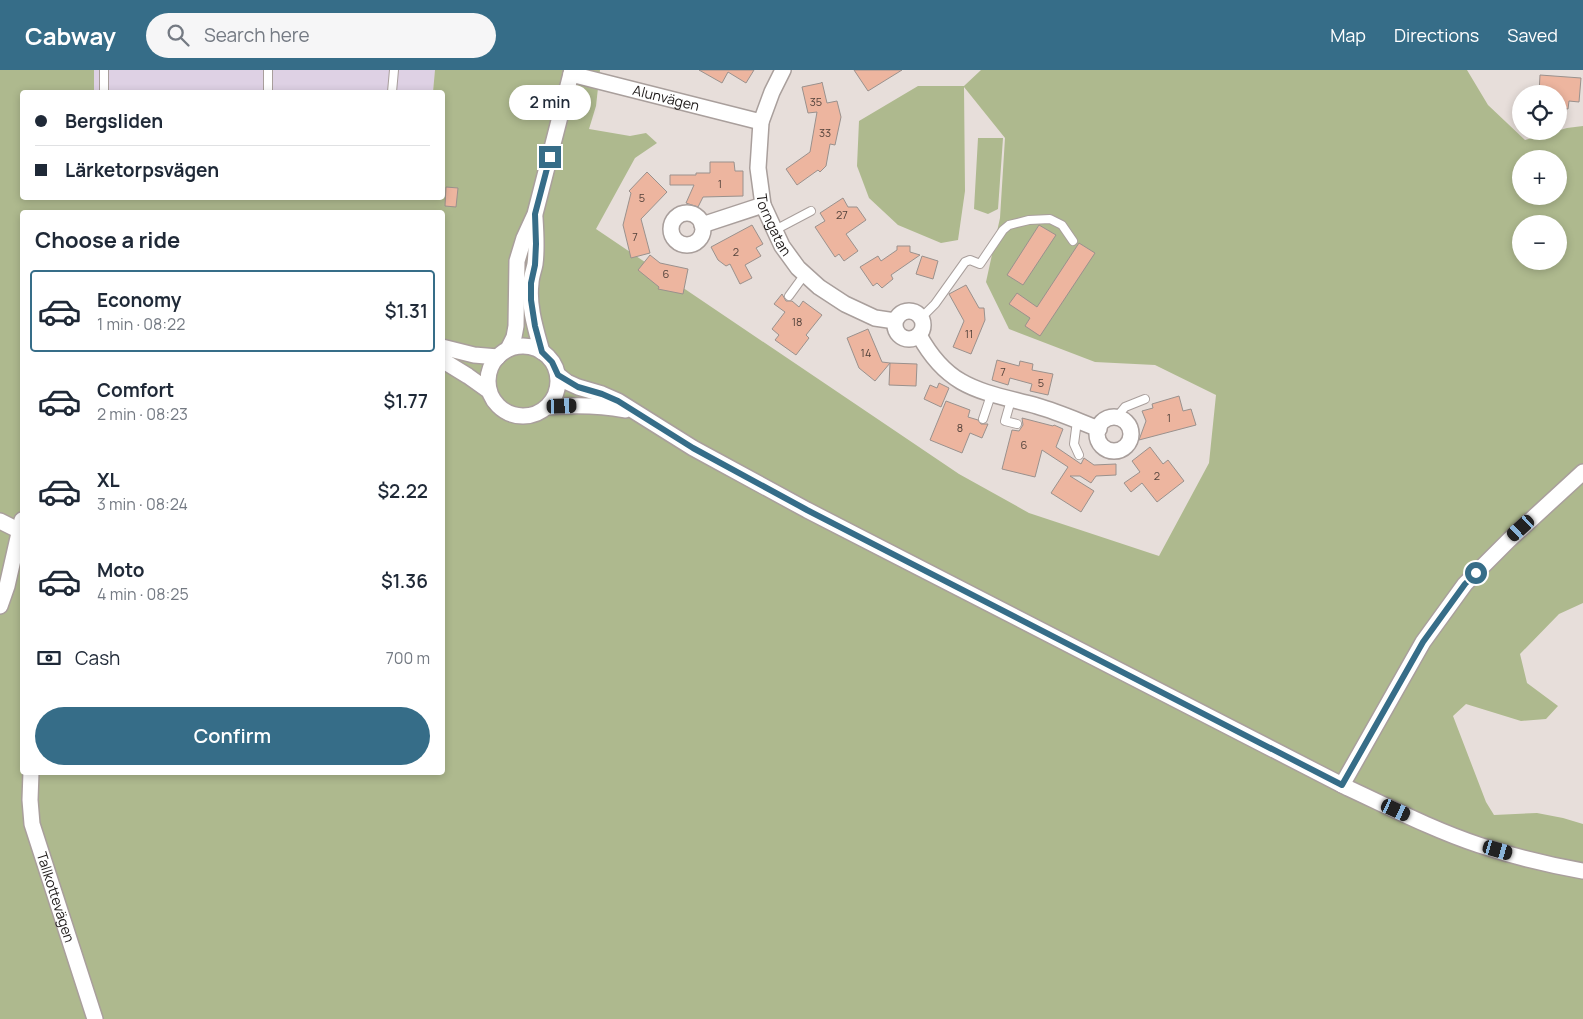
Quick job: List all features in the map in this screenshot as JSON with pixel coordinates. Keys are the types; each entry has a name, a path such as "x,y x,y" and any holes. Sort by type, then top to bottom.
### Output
{"street":[{"name":"Torngatan","path":"784,70 772,92 761,122 758,168 764,205 782,246 798,268 819,287 845,304 875,318 895,322"},
{"name":"Alunvägen","path":"572,72 761,122"},
{"path":"489,391 488,376 493,362 503,353 514,337 516,326 517,261 524,238 535,214 572,72"},
{"path":"702,225 764,205"},
{"path":"535,214 536,244 535,265 531,283 531,300 542,352"},
{"path":"909,311 914,312 921,318 923,327 919,335 911,339 902,338 896,331 895,322 901,314 909,311"},
{"path":"919,335 936,362 949,375 967,386 992,395 1039,406 1098,429"},
{"path":"445,348 474,355 503,353 522,346 536,348 552,362 558,375 557,392 554,400 534,415 518,416 510,414 497,405 489,391 445,362"},
{"path":"558,375 578,387 618,401 693,448 807,510 1342,785 1428,825 1479,845 1549,865 1583,871"},
{"path":"548,406 606,406 634,412"},
{"path":"1116,418 1122,419 1130,427 1131,438 1125,447 1115,451 1105,448 1099,440 1098,429 1105,420 1116,418"},
{"path":"1342,785 1423,642 1465,584 1509,540 1583,472"},
{"path":"0,521 20,527"},
{"path":"0,606 7,586 20,531"},
{"name":"Tallkottevägen","path":"31,775 32,824 95,1019"}],"lane":[{"path":"104,70 104,90"},
{"path":"268,70 268,90"},
{"path":"392,90 394,70"},
{"path":"775,230 811,211"},
{"path":"921,318 935,304 965,262 970,260 980,264 1003,230 1009,226 1029,220 1050,219 1062,226 1073,241"},
{"path":"789,296 805,274"},
{"path":"983,420 992,395"},
{"path":"1116,418 1125,407 1145,399"},
{"path":"1011,400 1005,421 1018,424"},
{"path":"1077,421 1074,444 1079,455"}],"shaded area":[{"path":"94,70 435,70 433,90 94,90"}],"green space":[{"path":"0,70 94,70 94,90 20,90 20,200 445,200 445,90 433,90 435,70 600,70 596,106 589,129 630,136 646,133 657,143 635,158 596,229 959,474 1029,513 1159,556 1209,463 1216,395 1155,365 1095,362 1009,329 986,282 1000,218 1005,138 964,87 965,191 958,240 941,243 898,225 869,198 857,166 859,121 918,86 964,86 981,70 1467,70 1488,105 1512,128 1512,140 1567,140 1567,128 1583,126 1583,603 1559,614 1520,654 1527,683 1558,706 1546,719 1521,721 1466,704 1453,716 1486,802 1494,815 1537,813 1583,824 1583,1019 0,1019"},
{"path":"978,138 1003,138 998,209 988,214 974,209"}],"building":[{"path":"699,70 754,70 746,83 728,72 722,83"},
{"path":"854,70 902,70 868,91"},
{"path":"1540,75 1581,78 1579,102 1569,101 1567,109 1567,85 1539,85"},
{"path":"822,82 827,103 837,101 841,117 835,145 830,144 826,166 820,172 818,170 797,185 786,169 810,152 817,112 808,113 802,87"},
{"path":"710,162 734,162 735,171 743,171 743,196 703,197 698,207 686,203 694,185 670,185 670,175 710,173"},
{"path":"647,172 667,192 641,219 650,253 631,258 623,225 631,193 629,191"},
{"path":"446,187 458,188 456,207 445,206"},
{"path":"843,198 848,207 857,207 866,220 846,234 858,251 844,261 839,254 835,257 815,227 825,221 820,213"},
{"path":"752,225 763,244 756,248 761,256 745,265 752,278 740,284 730,264 726,266 718,260 711,247"},
{"path":"1039,225 1056,235 1023,285 1007,275"},
{"path":"1079,243 1095,253 1040,336 1025,326 1030,318 1009,304 1017,293 1037,307"},
{"path":"897,246 910,246 910,252 920,255 891,275 893,279 882,288 877,283 873,286 860,267 878,256 881,261 897,250"},
{"path":"650,255 660,263 688,269 683,294 658,289 659,287 638,270"},
{"path":"922,256 938,261 933,279 916,274"},
{"path":"966,285 979,308 984,308 985,320 971,354 953,347 964,321 949,294"},
{"path":"782,294 786,301 792,301 799,307 803,301 822,315 806,335 809,338 796,355 775,340 779,335 772,329 785,312 774,304"},
{"path":"868,329 882,362 890,363 875,381 859,368 847,338"},
{"path":"997,360 1019,366 1020,361 1033,364 1032,370 1053,374 1048,395 1030,391 1032,384 1010,378 1008,385 992,380"},
{"path":"890,363 917,364 916,386 889,385"},
{"path":"939,383 949,388 941,407 924,399 930,385 937,388"},
{"path":"1179,396 1183,411 1191,409 1196,425 1139,440 1146,421 1142,411 1153,408 1152,404"},
{"path":"946,401 970,410 968,417 978,420 981,424 988,424 982,438 970,433 962,453 930,440"},
{"path":"1022,418 1054,425 1063,429 1056,447 1081,464 1084,458 1094,465 1116,464 1116,475 1096,476 1091,483 1080,476 1070,476 1094,491 1081,512 1051,493 1068,467 1042,450 1035,477 1002,469 1012,430 1019,431 1023,425"},
{"path":"1150,447 1163,464 1168,460 1184,481 1157,502 1142,483 1131,492 1124,483 1140,472 1132,461"}],"route":[{"path":"550,157 535,214 536,244 535,265 531,283 531,300 542,352 548,356 558,375 578,387 618,401 693,448 807,510 1342,785 1423,642 1465,584 1476,573"}]}
